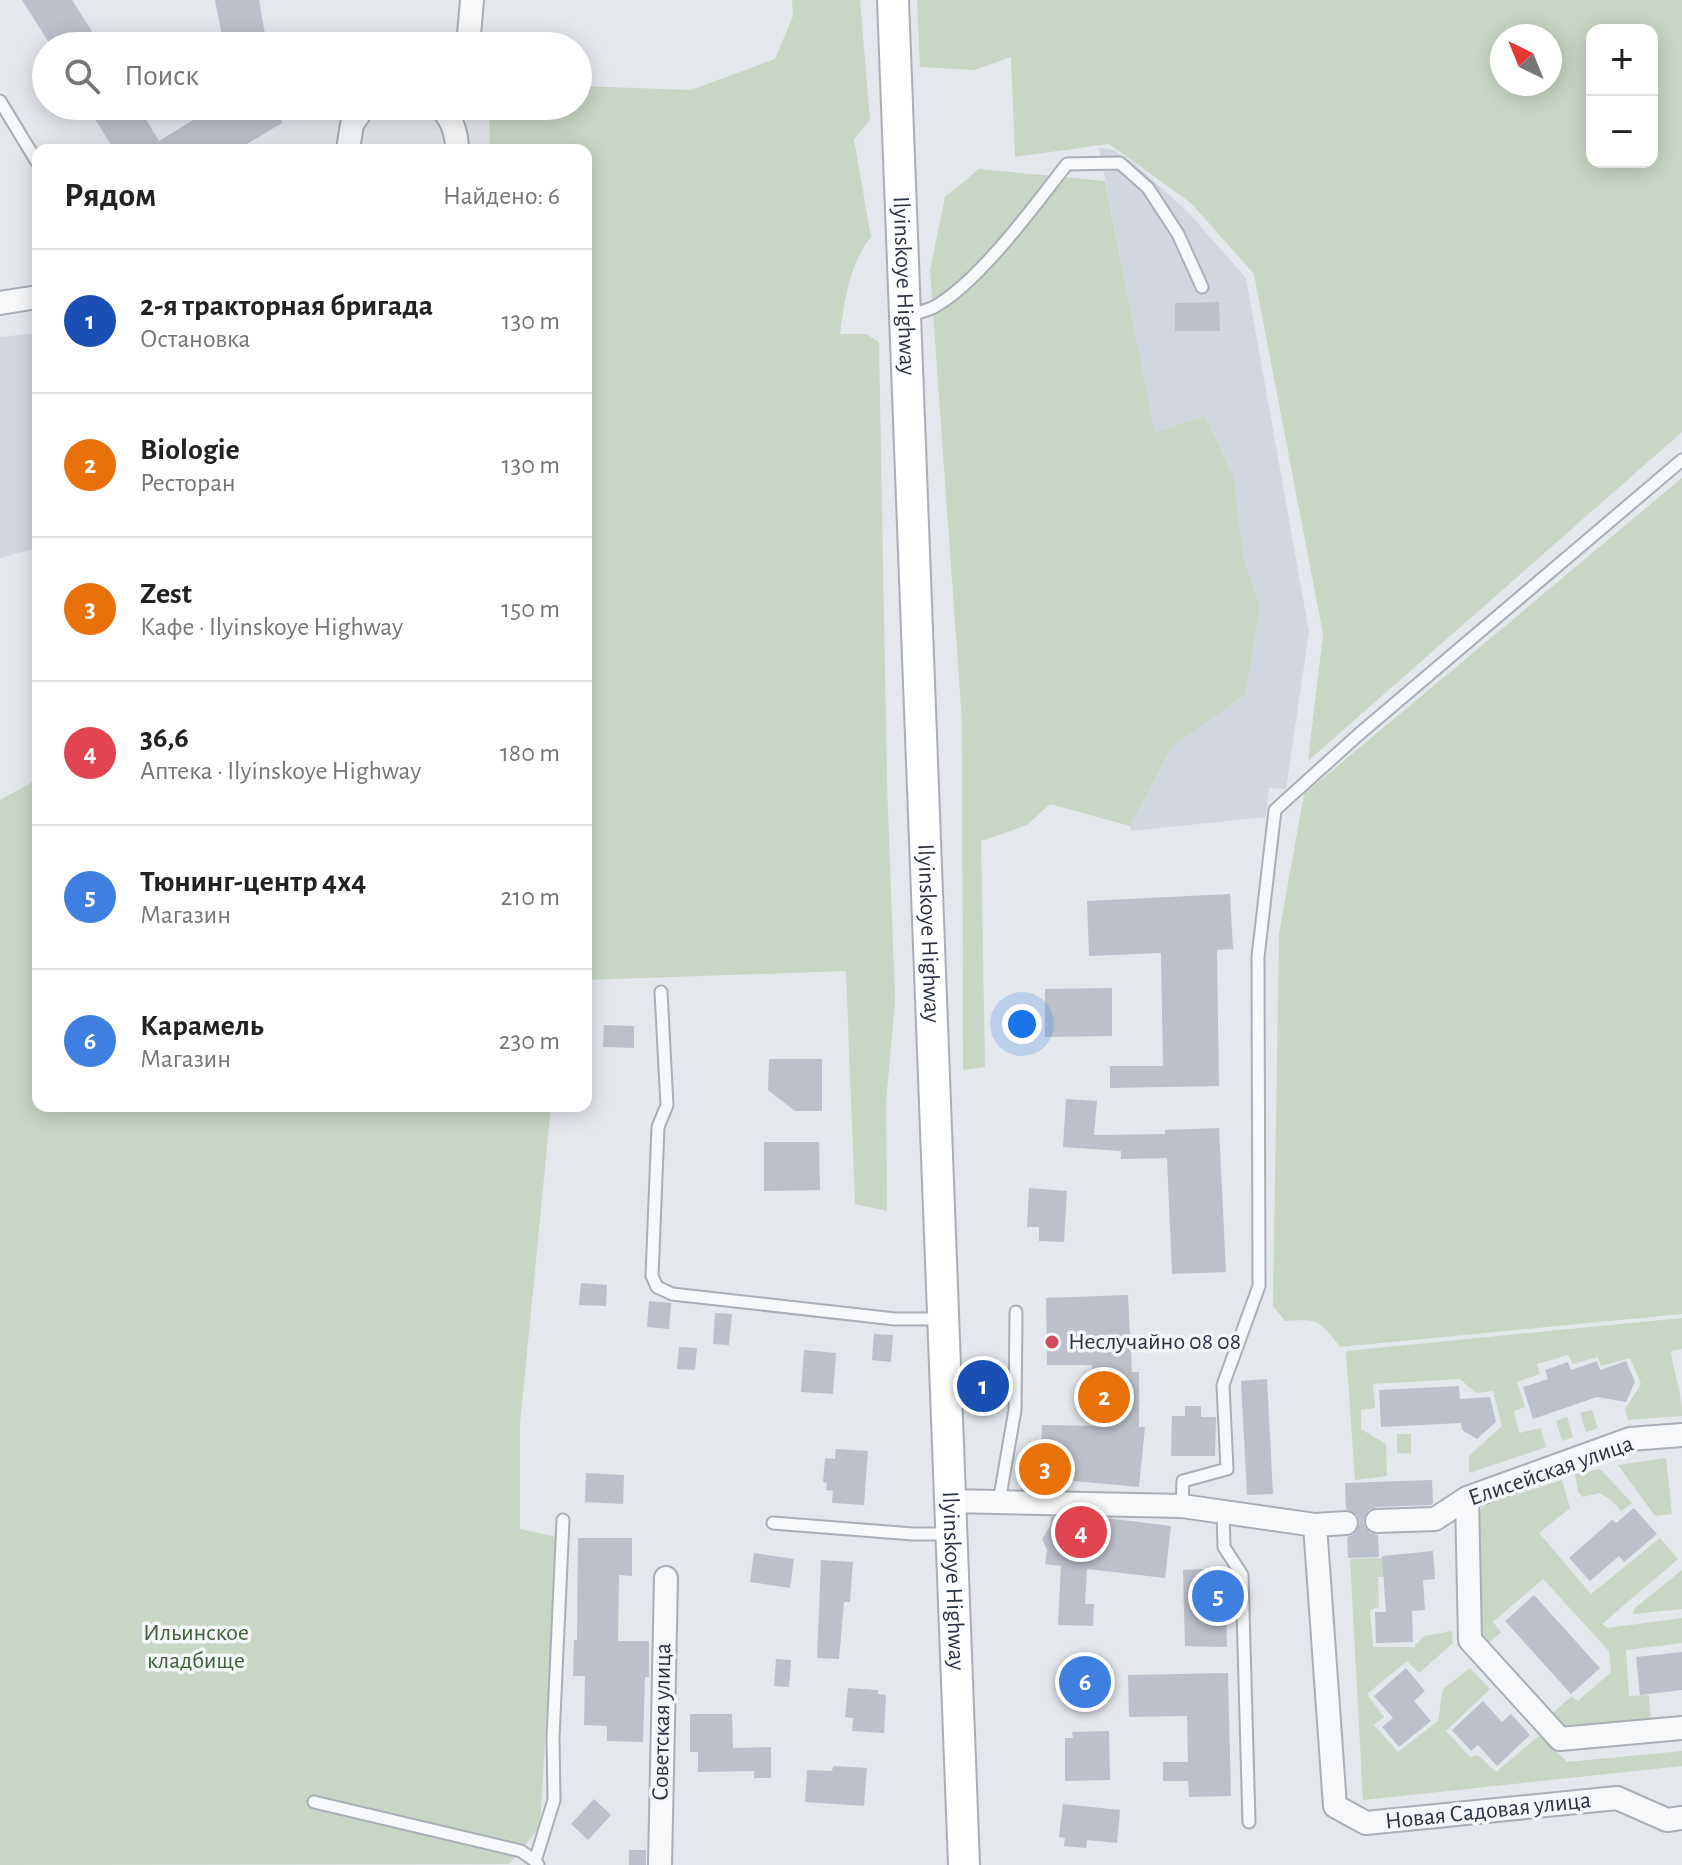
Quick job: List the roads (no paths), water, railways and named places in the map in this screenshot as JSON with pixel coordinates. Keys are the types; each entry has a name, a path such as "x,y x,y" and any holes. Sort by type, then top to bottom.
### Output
{"main road":[{"name":"Ilyinskoye Highway","path":"893,0 964,1865"}],"street":[{"path":"469,32 472,0"},
{"path":"349,144 355,120"},
{"path":"451,120 456,141"},
{"path":"454,120 456,141"},
{"path":"0,303 32,298"},
{"name":"Елисейская улица","path":"1377,1521 1435,1519 1467,1498 1630,1439 1682,1435"},
{"path":"1467,1498 1470,1640 1560,1739 1682,1728"},
{"path":"949,1501 1182,1506 1315,1525 1346,1523"},
{"name":"Новая Садовая улица","path":"1315,1525 1335,1806 1366,1823 1617,1798 1667,1820 1682,1818"},
{"name":"Советская улица","path":"660,1865 662,1653 666,1578"}],"lane":[{"path":"0,101 32,154"},
{"path":"905,317 933,307 966,282 1029,213 1067,164 1120,163 1148,188 1178,234 1202,287"},
{"path":"1182,1506 1183,1481 1227,1469 1223,1385 1259,1286 1258,957 1275,810 1358,735 1682,460"},
{"path":"661,992 667,1105 658,1127 652,1276 657,1287 672,1294 784,1307 895,1319 942,1319"},
{"path":"999,1502 1015,1410 1016,1312"},
{"path":"1223,1512 1224,1547 1242,1575 1249,1822"},
{"path":"314,1802 521,1851 536,1863 554,1800 553,1738 563,1520"},
{"path":"773,1523 950,1534"}],"place":[{"name":"Неслучайно 08 08","path":"1052,1342"},
{"name":"2-я тракторная бригада","path":"983,1386"},
{"name":"Biologie","path":"1104,1397"},
{"name":"Zest","path":"1045,1469"},
{"name":"36,6","path":"1081,1532"},
{"name":"Тюнинг-центр 4х4","path":"1218,1596"},
{"name":"Карамель","path":"1085,1682"}],"park label":[{"name":"Ильинское кладбище","path":"196,1647"}]}
